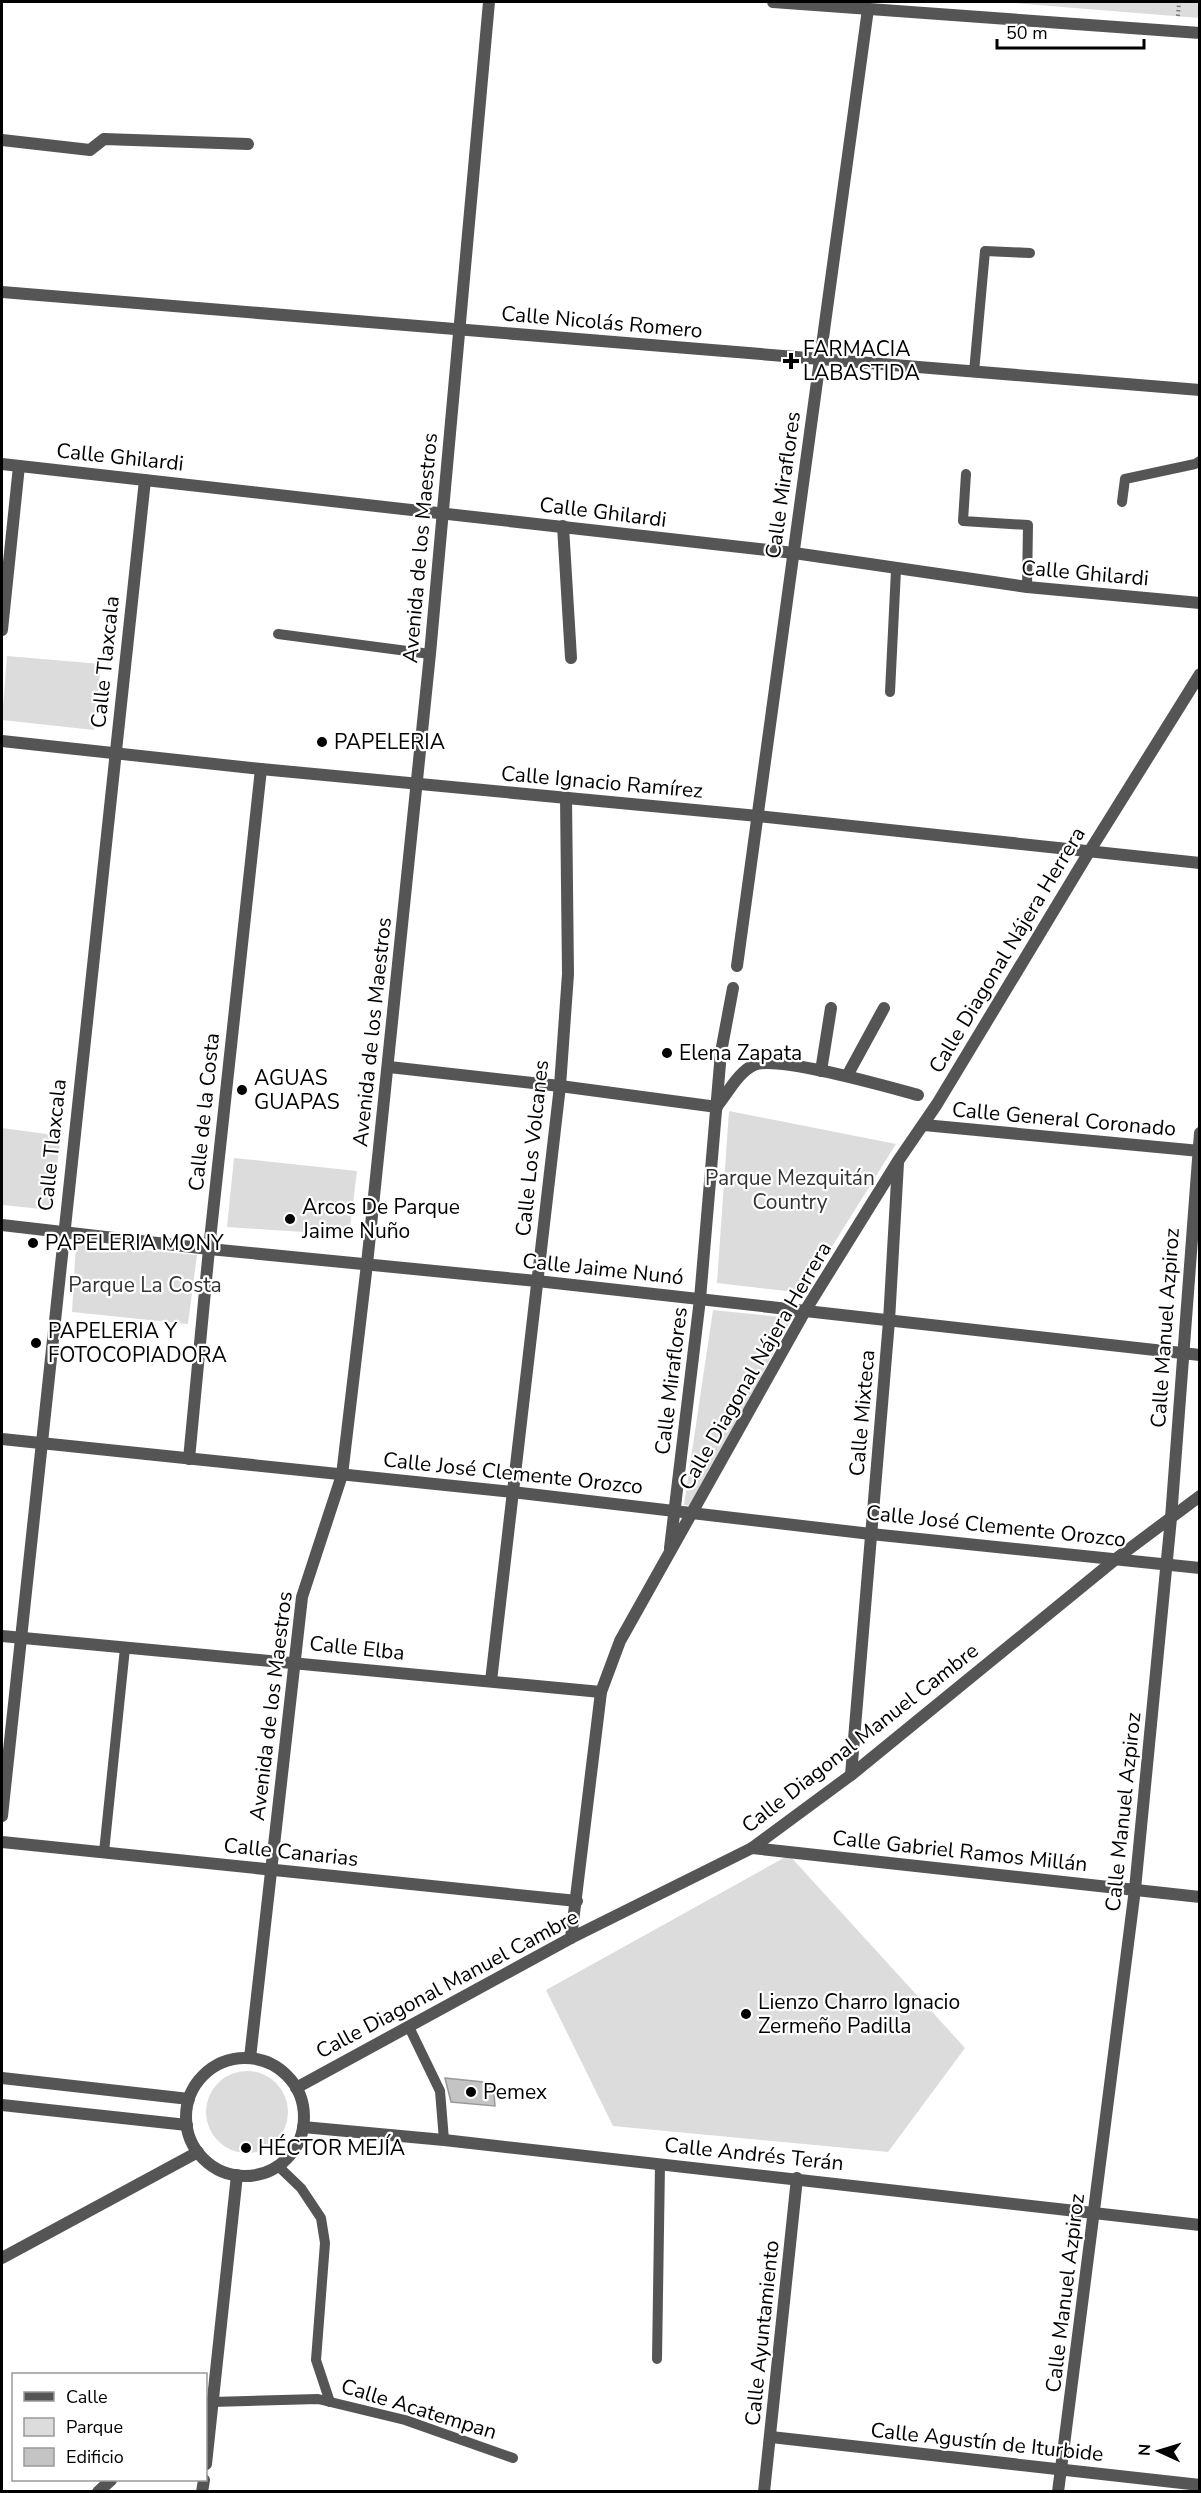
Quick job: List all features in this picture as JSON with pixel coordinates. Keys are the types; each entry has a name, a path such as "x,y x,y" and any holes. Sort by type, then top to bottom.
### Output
{"street":[{"name":"Avenida de los Maestros","path":"250,2058 302,1597 342,1475 367,1264 430,654 489,2"},
{"path":"772,2 1200,33"},
{"name":"Calle Miraflores","path":"737,966 868,9"},
{"path":"2,140 90,150 104,139 248,144"},
{"name":"Calle Nicolás Romero","path":"2,292 1200,390"},
{"name":"Calle Ghilardi","path":"2,464 563,526 794,554 1027,587 1200,603"},
{"path":"2,630 19,466"},
{"name":"Calle Tlaxcala","path":"2,1816 145,480"},
{"path":"563,526 571,658"},
{"name":"Calle Diagonal Nájera Herrera","path":"572,1938 602,1692 620,1641 806,1311 898,1161 924,1125 1200,674"},
{"name":"Calle Ignacio Ramírez","path":"2,741 261,769 758,816 1200,863"},
{"name":"Calle de la Costa","path":"189,1459 261,769"},
{"name":"Calle Los Volcanes","path":"491,1681 560,1086 568,974 566,797"},
{"name":"Calle Miraflores","path":"669,1553 700,1299 721,1052 733,988"},
{"path":"821,1071 831,1008"},
{"path":"847,1076 884,1008"},
{"path":"388,1067 560,1086 717,1107 744,1072 756,1064 770,1063 847,1076 918,1095"},
{"name":"Calle General Coronado","path":"924,1125 1199,1151"},
{"name":"Calle Manuel Azpiroz","path":"1058,2492 1135,1890 1171,1518 1200,1133"},
{"name":"Calle Mixteca","path":"850,1775 889,1321 898,1161"},
{"name":"Calle Jaime Nunó","path":"2,1225 209,1250 537,1281 1200,1355"},
{"name":"Calle José Clemente Orozco","path":"2,1439 512,1492 871,1534 1200,1568"},
{"name":"Calle Diagonal Manuel Cambre","path":"296,2088 572,1938 752,1848 850,1775 1117,1558 1200,1496"},
{"name":"Calle Elba","path":"2,1636 602,1692"},
{"name":"Calle Canarias","path":"2,1842 577,1901"},
{"name":"Calle Gabriel Ramos Millán","path":"752,1848 1200,1897"},
{"path":"250,2058 277,2067 296,2088 302,2101 303,2127 294,2149 278,2166 264,2173 237,2175 213,2166 198,2152 187,2125 189,2099 203,2076 213,2067 232,2060 250,2058"},
{"path":"2,2078 189,2099"},
{"path":"2,2105 187,2125"},
{"name":"Calle Andrés Terán","path":"303,2127 797,2178 1200,2224"},
{"path":"2,2259 198,2152"},
{"path":"207,2444 209,2403 237,2175"},
{"name":"Calle Ayuntamiento","path":"764,2492 797,2178"},
{"name":"Calle Agustín de Iturbide","path":"771,2437 1200,2484"},
{"path":"98,2492 110,2481"}],"lane":[{"path":"974,372 985,251 1030,253"},
{"path":"1122,502 1125,479 1200,461"},
{"path":"966,474 963,521 1028,525 1027,587"},
{"path":"890,692 896,570"},
{"path":"278,634 430,654"},
{"path":"104,1852 125,1648"},
{"path":"409,2027 440,2091 444,2140"},
{"path":"657,2359 660,2164"},
{"path":"278,2166 301,2188 321,2218 325,2243 316,2360 330,2402"},
{"name":"Calle Acatempan","path":"209,2403 318,2399 405,2420 513,2458"}],"green space":[{"path":"1001,2 1199,2 1199,18"},
{"path":"7,656 101,664 94,730 2,720"},
{"name":"Parque Mezquitán Country","path":"729,1111 896,1144 803,1293 717,1283"},
{"path":"2,1128 61,1136 51,1210 2,1205"},
{"path":"234,1158 357,1171 349,1235 227,1227"},
{"name":"Parque La Costa","path":"76,1244 197,1255 188,1324 72,1312"},
{"path":"713,1310 792,1318 692,1506 684,1505"},
{"name":"Lienzo Charro Ignacio Zermeño Padilla","path":"789,1855 965,2048 888,2152 613,2126 546,1990"},
{"path":"247,2071 263,2074 276,2083 285,2096 288,2112 285,2128 276,2141 263,2150 247,2153 231,2150 218,2141 209,2128 206,2112 209,2096 218,2083 231,2074"}],"building":[{"name":"Pemex","path":"445,2078 493,2083 495,2106 451,2102"}],"place":[{"name":"FARMACIA LABASTIDA","path":"791,361"},
{"name":"PAPELERIA","path":"322,742"},
{"name":"Elena Zapata","path":"667,1053"},
{"name":"AGUAS GUAPAS","path":"242,1090"},
{"name":"Arcos De Parque Jaime Nuño","path":"290,1219"},
{"name":"PAPELERIA MONY","path":"33,1243"},
{"name":"PAPELERIA Y FOTOCOPIADORA","path":"36,1343"},
{"name":"Lienzo Charro Ignacio Zermeño Padilla","path":"746,2014"},
{"name":"Pemex","path":"471,2092"},
{"name":"HÉCTOR MEJÍA","path":"246,2148"}]}
